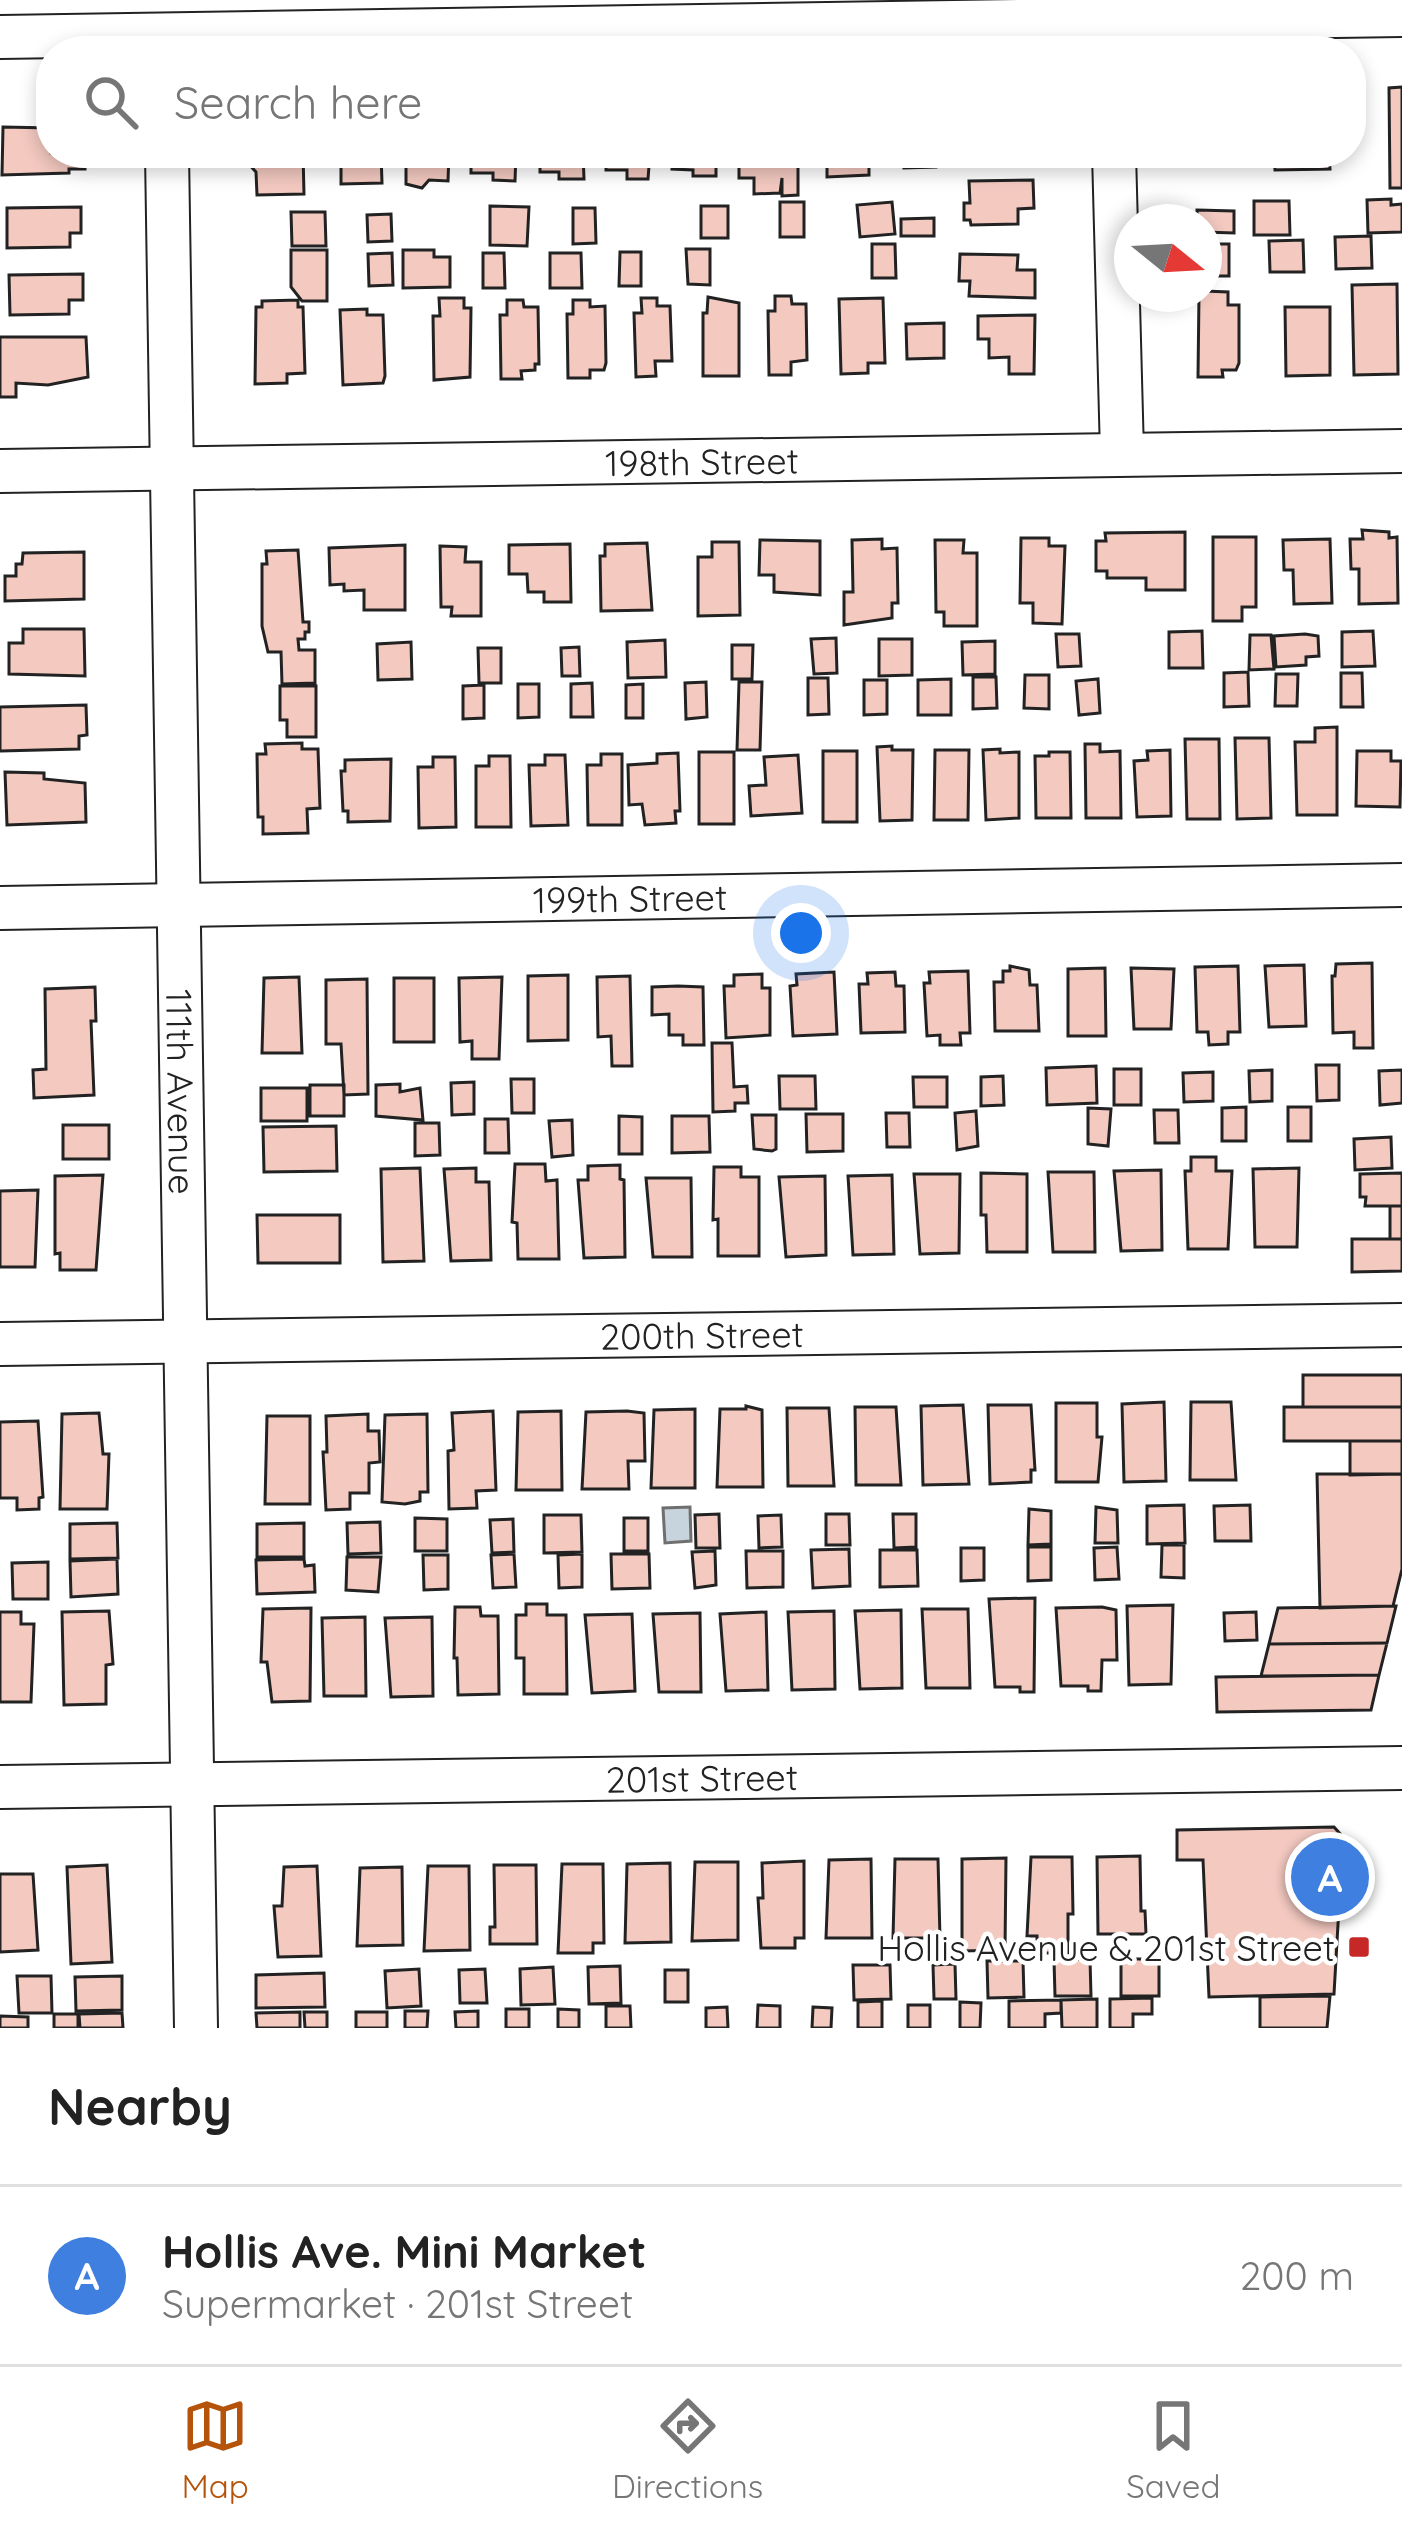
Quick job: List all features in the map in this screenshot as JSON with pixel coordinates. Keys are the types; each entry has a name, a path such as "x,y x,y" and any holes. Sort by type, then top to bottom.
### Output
{"street":[{"path":"0,37 165,28 1111,23 1402,16"},
{"name":"111th Avenue","path":"167,168 196,2028"},
{"path":"1114,168 1121,453"},
{"name":"198th Street","path":"0,471 1402,451"},
{"name":"199th Street","path":"0,908 1402,886"},
{"name":"200th Street","path":"0,1344 1402,1325"},
{"name":"201st Street","path":"0,1787 1402,1768"}],"shaded area":[{"path":"690,1507 691,1541 665,1543 663,1508"}],"building":[{"path":"1402,87 1402,188 1390,188 1389,88"},
{"path":"3,127 36,128 36,168 85,168 69,169 69,173 2,175"},
{"path":"252,168 303,168 304,194 257,195"},
{"path":"341,168 382,168 382,183 341,184"},
{"path":"406,168 448,168 448,181 429,180 422,188 406,184"},
{"path":"471,168 515,168 515,181 493,180 493,173 471,173"},
{"path":"540,168 584,168 584,179 559,179 559,172 540,172"},
{"path":"649,168 648,179 627,179 627,170 606,170"},
{"path":"716,168 716,176 693,176 693,170 672,169"},
{"path":"739,168 798,168 798,195 782,196 782,178 780,193 754,194 754,178 739,178"},
{"path":"827,168 869,168 869,175 827,177"},
{"path":"1033,180 1034,208 1018,209 1018,224 971,225 964,220 964,203 970,203 969,181"},
{"path":"1391,199 1391,205 1402,204 1402,232 1368,233 1367,200"},
{"path":"1254,201 1289,201 1290,235 1254,235"},
{"path":"780,202 804,202 804,237 780,237"},
{"path":"892,202 895,234 860,237 857,205"},
{"path":"490,206 529,207 527,246 490,245"},
{"path":"701,206 728,206 728,238 701,238"},
{"path":"81,207 81,233 70,233 70,247 7,248 7,208"},
{"path":"573,208 595,208 596,243 573,244"},
{"path":"1222,211 1234,211 1234,233 1222,233"},
{"path":"291,212 325,212 326,246 292,246"},
{"path":"391,214 392,241 368,242 367,215"},
{"path":"934,218 934,236 901,236 901,219"},
{"path":"1371,236 1372,268 1336,269 1335,237"},
{"path":"1303,240 1304,272 1270,272 1269,241"},
{"path":"872,244 895,244 896,278 872,278"},
{"path":"1222,244 1229,244 1229,276 1222,276"},
{"path":"686,249 710,249 710,285 688,284"},
{"path":"291,250 327,250 327,301 302,301 291,287"},
{"path":"403,250 434,250 434,257 450,257 450,287 403,288"},
{"path":"620,252 641,252 641,286 619,286"},
{"path":"392,253 393,285 369,286 368,254"},
{"path":"483,253 504,253 505,288 483,288"},
{"path":"550,253 581,253 582,288 550,288"},
{"path":"960,254 1018,255 1017,270 1035,270 1035,298 969,296 970,281 959,281"},
{"path":"83,274 83,300 69,300 69,314 10,315 9,275"},
{"path":"1397,284 1398,374 1354,375 1352,285"},
{"path":"1222,292 1228,292 1228,305 1239,305 1239,363 1236,370 1222,370 1223,377 1198,377 1199,312 1222,312"},
{"path":"775,296 791,296 792,304 806,304 807,360 791,362 791,375 769,375 768,311 775,311"},
{"path":"708,297 739,303 739,376 703,376 703,313 707,313"},
{"path":"439,298 464,298 464,308 471,308 470,377 434,380 433,316 440,316"},
{"path":"641,298 657,298 657,306 670,306 672,361 655,361 656,376 636,377 634,313 642,313"},
{"path":"883,298 885,363 868,363 868,373 841,374 839,299"},
{"path":"298,300 298,307 303,307 305,373 287,374 287,383 255,384 256,307 262,307 262,301"},
{"path":"507,300 538,307 539,364 535,370 521,371 522,379 501,379 500,315 507,315"},
{"path":"573,300 590,300 590,307 605,306 606,363 604,370 590,370 590,378 568,378 567,314 573,314"},
{"path":"1285,307 1330,307 1330,375 1286,376"},
{"path":"367,309 367,315 383,315 383,383 343,385 340,310"},
{"path":"1035,315 1034,374 1009,374 1009,357 989,358 989,339 978,339 978,316"},
{"path":"944,323 944,358 907,359 906,324"},
{"path":"0,337 86,337 88,377 48,385 16,383 16,397 0,397"},
{"path":"1362,530 1397,537 1398,603 1359,604 1359,569 1351,569 1350,539 1363,539"},
{"path":"1185,532 1185,590 1146,590 1146,578 1107,578 1107,571 1096,571 1096,541 1106,541 1105,533"},
{"path":"1213,537 1256,537 1256,607 1242,607 1242,621 1213,621"},
{"path":"1021,538 1049,538 1049,546 1065,546 1062,624 1033,623 1033,603 1020,603"},
{"path":"882,539 882,549 897,548 898,603 892,603 892,618 844,625 844,592 853,592 852,540"},
{"path":"1330,539 1332,603 1294,604 1293,570 1284,570 1283,540"},
{"path":"760,540 820,541 820,595 774,592 774,575 759,575"},
{"path":"935,540 964,540 963,553 977,553 977,626 944,626 944,612 936,612"},
{"path":"712,542 739,542 740,615 698,616 698,557 712,557"},
{"path":"647,543 652,610 601,611 600,556 605,556 605,544"},
{"path":"570,544 571,602 544,602 544,592 528,592 527,574 509,574 509,545"},
{"path":"405,545 405,610 364,610 364,590 344,591 344,584 330,585 329,548"},
{"path":"440,546 466,547 465,562 481,562 481,616 451,616 452,607 441,607"},
{"path":"298,550 303,622 309,622 305,639 298,639 299,650 315,650 315,683 282,684 281,652 268,652 262,626 262,564 267,564 266,551"},
{"path":"84,552 84,599 5,601 5,576 16,576 23,553"},
{"path":"23,629 84,629 85,676 9,674 9,643 23,643"},
{"path":"1202,631 1203,668 1169,668 1169,632"},
{"path":"1373,631 1375,666 1342,667 1342,632"},
{"path":"1056,634 1079,634 1081,666 1058,667"},
{"path":"1250,635 1271,635 1274,669 1249,670"},
{"path":"1274,636 1318,636 1319,656 1306,657 1306,665 1276,667"},
{"path":"836,638 837,673 814,674 811,639"},
{"path":"879,639 912,639 912,675 879,676"},
{"path":"665,640 666,677 628,678 627,642"},
{"path":"995,641 995,674 963,675 962,642"},
{"path":"411,642 412,679 378,680 377,644"},
{"path":"732,645 753,645 752,679 732,679"},
{"path":"579,647 580,676 562,676 561,648"},
{"path":"478,648 501,648 501,683 479,683"},
{"path":"1248,672 1249,706 1224,707 1224,673"},
{"path":"1341,673 1362,673 1363,707 1341,707"},
{"path":"1276,674 1298,674 1297,706 1275,706"},
{"path":"1025,675 1049,675 1049,709 1024,708"},
{"path":"973,677 996,677 997,708 973,709"},
{"path":"808,678 828,678 829,714 808,715"},
{"path":"951,679 951,715 918,715 918,680"},
{"path":"1098,679 1100,713 1079,715 1076,681"},
{"path":"864,680 887,680 887,714 864,715"},
{"path":"706,682 707,717 686,719 685,683"},
{"path":"739,682 762,682 760,750 737,750"},
{"path":"592,683 593,717 571,717 571,684"},
{"path":"518,684 539,684 539,717 518,718"},
{"path":"643,684 643,718 626,718 626,685"},
{"path":"484,685 484,718 463,719 463,686"},
{"path":"280,686 316,686 316,737 287,737 287,720 280,720"},
{"path":"86,705 87,735 79,736 79,749 0,751 0,707"},
{"path":"1337,727 1337,815 1297,815 1295,742 1315,742 1315,728"},
{"path":"1235,738 1269,738 1271,818 1237,819"},
{"path":"1185,739 1219,739 1220,819 1187,819"},
{"path":"302,743 302,749 318,749 320,808 307,809 308,833 263,834 263,817 258,817 257,754 266,754 265,744"},
{"path":"1085,744 1100,744 1100,752 1120,751 1121,818 1086,818"},
{"path":"892,746 892,750 913,750 912,820 880,821 877,747"},
{"path":"1000,749 1000,753 1019,752 1019,818 986,820 983,750"},
{"path":"935,750 969,750 968,820 934,820"},
{"path":"1170,750 1171,816 1137,817 1134,761 1148,760 1147,751"},
{"path":"823,751 857,751 857,822 823,822"},
{"path":"1357,751 1391,751 1391,761 1401,761 1400,807 1356,806"},
{"path":"699,752 734,752 734,824 699,824"},
{"path":"1049,752 1070,752 1071,818 1036,818 1035,756 1049,756"},
{"path":"678,753 680,811 675,811 676,823 645,825 642,804 629,805 628,765 657,763 657,754"},
{"path":"601,754 622,754 622,825 588,825 587,765 601,765"},
{"path":"545,755 565,755 568,825 531,826 529,765 545,765"},
{"path":"798,755 802,813 751,816 749,786 766,785 764,757"},
{"path":"489,756 510,756 511,827 476,827 476,766 489,766"},
{"path":"433,757 455,757 456,827 419,828 418,767 433,767"},
{"path":"391,759 390,821 348,822 341,771 345,771 345,760"},
{"path":"5,772 44,773 44,779 85,783 86,822 7,825"},
{"path":"1372,963 1373,1048 1354,1048 1354,1032 1333,1033 1332,976 1336,964"},
{"path":"1304,965 1306,1026 1269,1027 1265,966"},
{"path":"1010,966 1029,970 1030,985 1037,985 1039,1031 995,1031 994,982 1003,982 1003,971 1010,971"},
{"path":"1238,966 1240,1032 1228,1032 1228,1044 1209,1045 1208,1032 1197,1032 1195,967"},
{"path":"1105,968 1106,1036 1068,1036 1068,969"},
{"path":"1131,968 1174,969 1171,1029 1134,1029"},
{"path":"968,971 970,1033 960,1033 961,1045 940,1045 940,1035 927,1036 924,983 930,983 929,972"},
{"path":"834,972 837,1034 793,1036 790,986 797,985 796,974"},
{"path":"895,972 896,986 904,986 905,1032 861,1033 859,984 868,984 867,973"},
{"path":"762,974 762,988 770,988 770,1035 726,1038 724,986 734,986 734,975"},
{"path":"568,975 568,1040 528,1041 528,976"},
{"path":"630,976 632,1066 612,1066 611,1036 598,1037 597,977"},
{"path":"299,977 302,1053 262,1053 264,978"},
{"path":"502,977 499,1059 472,1059 472,1041 460,1042 459,978"},
{"path":"394,978 434,978 434,1042 394,1042"},
{"path":"367,979 368,1094 344,1095 341,1044 326,1044 326,980"},
{"path":"95,987 96,1021 91,1021 94,1095 34,1098 33,1070 46,1069 45,989"},
{"path":"652,987 703,987 704,1045 683,1045 683,1035 669,1035 669,1014 652,1015"},
{"path":"712,1043 732,1043 734,1087 747,1086 748,1103 735,1103 735,1111 713,1112"},
{"path":"1316,1065 1339,1065 1339,1100 1317,1101"},
{"path":"1096,1066 1097,1103 1047,1105 1046,1068"},
{"path":"1114,1069 1141,1069 1141,1105 1114,1105"},
{"path":"1272,1070 1272,1101 1250,1102 1249,1071"},
{"path":"1402,1070 1402,1103 1380,1105 1379,1071"},
{"path":"1213,1072 1213,1101 1184,1102 1183,1073"},
{"path":"779,1076 815,1076 816,1109 780,1109"},
{"path":"1003,1076 1004,1105 981,1106 981,1077"},
{"path":"913,1077 947,1077 947,1107 914,1107"},
{"path":"511,1079 534,1079 534,1113 512,1113"},
{"path":"474,1082 474,1114 452,1115 451,1083"},
{"path":"400,1084 400,1092 420,1088 423,1120 376,1116 376,1085"},
{"path":"310,1085 344,1085 344,1116 310,1116"},
{"path":"261,1088 307,1088 307,1121 261,1121"},
{"path":"1246,1107 1246,1141 1222,1141 1222,1108"},
{"path":"1288,1107 1311,1107 1311,1141 1288,1141"},
{"path":"1088,1108 1111,1109 1108,1146 1088,1144"},
{"path":"1154,1110 1178,1110 1179,1143 1155,1143"},
{"path":"976,1111 978,1146 957,1150 955,1113"},
{"path":"886,1113 909,1113 910,1147 887,1147"},
{"path":"806,1114 843,1114 843,1151 807,1152"},
{"path":"752,1115 776,1115 776,1149 754,1149"},
{"path":"619,1116 642,1117 642,1154 619,1154"},
{"path":"672,1116 709,1116 710,1152 672,1153"},
{"path":"485,1119 508,1119 509,1153 485,1153"},
{"path":"572,1120 573,1155 552,1157 549,1121"},
{"path":"415,1123 439,1123 440,1155 415,1156"},
{"path":"63,1125 109,1125 109,1159 63,1159"},
{"path":"336,1126 337,1171 264,1172 263,1127"},
{"path":"1391,1137 1392,1168 1355,1170 1354,1139"},
{"path":"1191,1157 1216,1157 1216,1171 1232,1171 1228,1249 1188,1249 1185,1171 1191,1171"},
{"path":"515,1164 545,1164 546,1181 557,1180 559,1259 518,1259 517,1223 512,1222"},
{"path":"620,1165 625,1257 584,1258 578,1180 588,1180 588,1166"},
{"path":"714,1167 741,1167 741,1177 759,1177 759,1256 718,1256"},
{"path":"420,1168 424,1261 383,1262 381,1169"},
{"path":"476,1168 476,1182 489,1182 491,1260 451,1261 444,1169"},
{"path":"1299,1168 1297,1247 1255,1247 1253,1169"},
{"path":"1161,1170 1162,1250 1121,1251 1114,1171"},
{"path":"1048,1172 1094,1172 1095,1252 1053,1252"},
{"path":"981,1173 1027,1174 1027,1252 987,1252"},
{"path":"1402,1173 1402,1206 1365,1206 1360,1174"},
{"path":"914,1174 960,1174 959,1253 920,1254"},
{"path":"103,1175 96,1270 60,1270 60,1253 55,1254 55,1176"},
{"path":"892,1175 894,1254 853,1255 848,1176"},
{"path":"825,1176 826,1255 786,1257 779,1177"},
{"path":"646,1178 691,1178 692,1257 653,1257"},
{"path":"38,1190 35,1267 0,1267 0,1191"},
{"path":"1390,1206 1402,1206 1402,1239 1390,1239"},
{"path":"257,1215 340,1215 340,1263 258,1263"},
{"path":"1352,1239 1402,1239 1402,1271 1352,1272"},
{"path":"1303,1375 1402,1375 1402,1407 1303,1407"},
{"path":"1164,1402 1166,1481 1124,1482 1122,1404"},
{"path":"1191,1402 1231,1402 1236,1480 1190,1480"},
{"path":"1056,1403 1097,1403 1097,1437 1102,1437 1098,1482 1056,1482"},
{"path":"963,1405 969,1484 923,1485 921,1406"},
{"path":"988,1405 1031,1405 1035,1470 1031,1470 1031,1482 990,1484"},
{"path":"746,1406 762,1410 763,1487 717,1487 720,1409"},
{"path":"855,1407 896,1407 901,1485 856,1485"},
{"path":"1284,1407 1402,1407 1402,1441 1284,1441"},
{"path":"787,1408 829,1408 834,1486 788,1486"},
{"path":"695,1409 695,1488 651,1488 654,1410"},
{"path":"493,1411 496,1490 476,1491 477,1508 449,1509 452,1413"},
{"path":"561,1411 562,1490 516,1490 518,1412"},
{"path":"586,1412 644,1413 645,1461 628,1461 629,1489 582,1489"},
{"path":"99,1413 103,1454 109,1454 107,1509 60,1509 62,1414"},
{"path":"368,1414 368,1431 379,1431 380,1462 369,1463 369,1493 350,1493 350,1509 326,1510 326,1416"},
{"path":"427,1414 428,1492 420,1492 420,1501 382,1502 385,1415"},
{"path":"267,1416 310,1416 310,1504 265,1504"},
{"path":"38,1421 43,1497 39,1509 17,1510 17,1498 0,1498 0,1422"},
{"path":"1350,1441 1402,1441 1402,1474 1350,1475"},
{"path":"1317,1474 1402,1474 1402,1569 1393,1606 1320,1608"},
{"path":"1184,1505 1185,1543 1147,1544 1147,1506"},
{"path":"1250,1505 1251,1541 1215,1541 1214,1506"},
{"path":"1096,1507 1117,1510 1118,1543 1095,1543"},
{"path":"1029,1509 1051,1511 1051,1544 1028,1545"},
{"path":"719,1514 720,1548 696,1548 695,1515"},
{"path":"826,1514 849,1514 850,1545 826,1545"},
{"path":"893,1514 916,1514 916,1547 894,1548"},
{"path":"544,1515 581,1515 582,1552 544,1553"},
{"path":"781,1515 782,1547 759,1548 758,1516"},
{"path":"415,1518 447,1519 447,1551 415,1551"},
{"path":"624,1518 648,1518 648,1551 624,1551"},
{"path":"513,1519 514,1552 492,1553 490,1520"},
{"path":"380,1522 381,1553 348,1554 347,1523"},
{"path":"117,1523 118,1558 70,1559 70,1524"},
{"path":"304,1523 304,1557 257,1557 257,1524"},
{"path":"1162,1545 1184,1545 1184,1578 1161,1577"},
{"path":"1028,1547 1051,1547 1051,1580 1028,1581"},
{"path":"1117,1547 1119,1579 1095,1580 1094,1548"},
{"path":"961,1548 984,1548 984,1580 961,1581"},
{"path":"849,1549 850,1586 813,1588 811,1550"},
{"path":"880,1550 917,1550 918,1586 880,1587"},
{"path":"715,1551 716,1585 695,1588 692,1552"},
{"path":"746,1551 783,1551 783,1587 747,1588"},
{"path":"514,1554 516,1587 493,1588 491,1555"},
{"path":"582,1554 582,1587 559,1588 558,1555"},
{"path":"611,1554 649,1554 650,1588 612,1589"},
{"path":"423,1555 448,1555 448,1589 424,1590"},
{"path":"347,1557 381,1557 378,1592 346,1590"},
{"path":"117,1559 118,1594 71,1597 70,1561"},
{"path":"304,1559 305,1566 314,1565 315,1592 257,1594 256,1560"},
{"path":"48,1562 48,1599 13,1599 12,1563"},
{"path":"1035,1598 1034,1692 995,1687 989,1599"},
{"path":"526,1604 547,1604 547,1615 566,1615 567,1694 524,1694 524,1658 516,1658 516,1615 526,1615"},
{"path":"1173,1605 1171,1684 1129,1685 1127,1606"},
{"path":"1396,1606 1387,1643 1269,1644 1278,1608"},
{"path":"455,1607 480,1607 481,1616 498,1616 499,1694 458,1695"},
{"path":"311,1608 310,1701 272,1702 267,1662 261,1662 263,1609"},
{"path":"1056,1608 1116,1610 1117,1660 1102,1660 1101,1691 1061,1686"},
{"path":"922,1609 968,1609 970,1688 926,1688"},
{"path":"901,1610 902,1688 860,1689 855,1611"},
{"path":"109,1611 113,1664 106,1665 106,1704 64,1705 62,1612"},
{"path":"834,1611 835,1689 792,1690 788,1612"},
{"path":"0,1612 21,1612 21,1624 34,1624 31,1702 0,1702"},
{"path":"766,1612 768,1690 726,1691 720,1614"},
{"path":"1256,1612 1257,1640 1225,1641 1224,1613"},
{"path":"700,1613 701,1692 659,1692 653,1614"},
{"path":"632,1614 635,1691 592,1693 585,1615"},
{"path":"365,1617 366,1696 324,1696 322,1618"},
{"path":"432,1617 433,1696 391,1697 385,1618"},
{"path":"1387,1643 1379,1675 1261,1676 1269,1644"},
{"path":"1379,1675 1371,1710 1217,1712 1216,1677"},
{"path":"1334,1827 1343,1837 1334,1994 1209,1997 1203,1860 1177,1860 1177,1830"},
{"path":"1140,1856 1146,1934 1098,1934 1097,1857"},
{"path":"1031,1857 1072,1857 1068,1953 1037,1953 1037,1936 1027,1936"},
{"path":"1006,1858 1005,1950 962,1951 962,1859"},
{"path":"871,1859 872,1938 826,1938 829,1860"},
{"path":"895,1859 938,1859 940,1938 893,1938"},
{"path":"804,1861 804,1938 795,1938 795,1948 761,1948 762,1863"},
{"path":"695,1862 738,1862 738,1940 692,1941"},
{"path":"670,1863 671,1942 625,1943 627,1864"},
{"path":"562,1864 603,1864 604,1943 593,1943 593,1953 558,1953"},
{"path":"107,1865 112,1962 71,1964 67,1867"},
{"path":"494,1865 536,1865 537,1944 490,1944 490,1927 495,1927"},
{"path":"317,1866 321,1956 278,1957 274,1906 282,1906 284,1867"},
{"path":"428,1866 469,1866 470,1950 424,1951"},
{"path":"402,1867 403,1945 357,1946 360,1868"},
{"path":"0,1874 33,1874 38,1950 0,1952"},
{"path":"1090,1959 1091,1996 1055,1996 1054,1960"},
{"path":"1121,1959 1159,1959 1159,1996 1121,1996"},
{"path":"987,1961 1023,1961 1024,1997 988,1998"},
{"path":"955,1964 956,1999 934,1999 933,1965"},
{"path":"853,1965 890,1965 891,1999 854,2000"},
{"path":"620,1966 621,2003 589,2004 588,1967"},
{"path":"553,1967 555,2004 521,2005 520,1969"},
{"path":"419,1969 421,2006 387,2008 385,1971"},
{"path":"485,1969 487,2003 460,2003 459,1970"},
{"path":"665,1970 688,1970 688,2002 665,2002"},
{"path":"324,1973 325,2007 256,2008 256,1975"},
{"path":"17,1976 51,1976 52,2013 19,2013"},
{"path":"122,1976 122,2010 76,2011 75,1977"},
{"path":"1330,1996 1327,2028 1260,2028 1260,1997"},
{"path":"1152,1998 1152,2014 1133,2014 1133,2028 1110,2028 1110,1999"},
{"path":"1097,1999 1097,2028 1062,2028 1061,2000"},
{"path":"1061,2000 1061,2013 1045,2014 1045,2028 1009,2028 1009,2001"},
{"path":"882,2001 882,2028 858,2028 858,2002"},
{"path":"960,2002 981,2003 980,2028 960,2028"},
{"path":"758,2005 780,2006 780,2028 757,2028"},
{"path":"908,2005 930,2005 930,2028 908,2028"},
{"path":"606,2006 630,2006 631,2028 606,2028"},
{"path":"727,2007 728,2028 706,2028 706,2008"},
{"path":"813,2007 832,2008 831,2028 812,2028"},
{"path":"506,2009 529,2009 529,2028 506,2028"},
{"path":"558,2009 579,2010 579,2028 558,2028"},
{"path":"405,2011 428,2011 427,2028 405,2028"},
{"path":"478,2011 478,2028 456,2028 455,2012"},
{"path":"300,2012 300,2028 257,2028 256,2013"},
{"path":"304,2012 327,2012 327,2028 305,2028"},
{"path":"356,2012 387,2012 387,2028 356,2028"},
{"path":"122,2013 123,2028 80,2028 79,2014"},
{"path":"54,2014 78,2014 78,2028 54,2028"},
{"path":"0,2016 28,2017 28,2028 0,2028"}],"place":[{"name":"Hollis Ave. Mini Market","path":"1330,1877"},
{"name":"Hollis Avenue & 201st Street","path":"1359,1947"}]}
